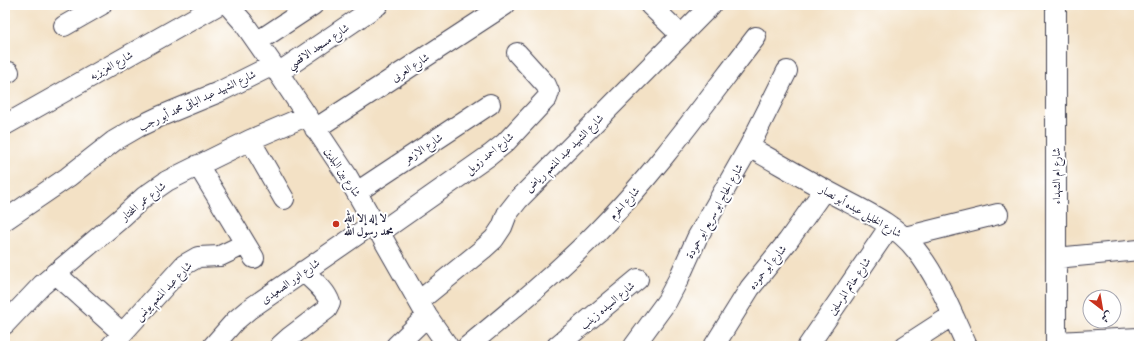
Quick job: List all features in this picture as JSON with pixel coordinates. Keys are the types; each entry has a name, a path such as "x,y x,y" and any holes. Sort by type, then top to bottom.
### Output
{"street":[{"path":"64,26 101,5"},
{"name":"شارع العزيزيه","path":"5,125 218,5"},
{"name":"شارع بين البلدين","path":"228,5 276,69 357,192 423,309 448,346"},
{"path":"257,42 313,5"},
{"name":"شارع مسجد الاقصي","path":"276,69 378,5"},
{"name":"شارع العربى","path":"311,122 505,5"},
{"path":"650,5 681,35"},
{"name":"شارع الشهيد عبد المنعم رياض","path":"396,346 423,309 494,239 502,227 507,214 518,200 711,5"},
{"name":"شارع ام الشهداء","path":"1056,5 1056,344"},
{"name":"شارع الحرم","path":"468,346 549,278 597,232 641,183 756,37"},
{"name":"شارع احمد زويل","path":"376,228 490,155 505,143 546,98 549,92 546,85 517,53"},
{"name":"شارع الشهيد عبد الباقى محمد أبو رجب","path":"5,220 68,177 114,141 161,116 276,69"},
{"name":"شارع الحاج ابو سريع ابو حمودة","path":"634,346 667,301 697,238 749,147 787,71"},
{"name":"شارع الازهر","path":"357,192 490,104"},
{"name":"شارع عمر المختار","path":"5,324 55,273 119,220 144,197 167,181 250,140 311,122"},
{"path":"250,140 284,198"},
{"name":"شارع الخليل عبده أبو نصار","path":"749,147 897,232 916,250 925,263 942,292 967,346"},
{"name":"شارع عبد المنعم يونس","path":"117,340 184,265 198,257 220,256 249,251 198,165"},
{"name":"شارع أبو حموده","path":"714,346 750,288 788,241 824,190"},
{"path":"897,232 998,214"},
{"name":"شارع انور الصعيدى","path":"213,346 235,321 248,310 304,271 376,228"},
{"name":"شارع خاتم المرسلين","path":"808,346 897,232"},
{"path":"1056,258 1139,250"},
{"path":"280,346 327,309 330,303 328,296 324,291 304,271"},
{"path":"55,273 117,340"},
{"name":"شارع السيده زينب","path":"557,346 638,279"},
{"path":"904,346 953,315"},
{"path":"1056,344 1139,338"}],"place":[{"name":"لا إله إلا الله محمد رسول الله","path":"336,224"}]}
